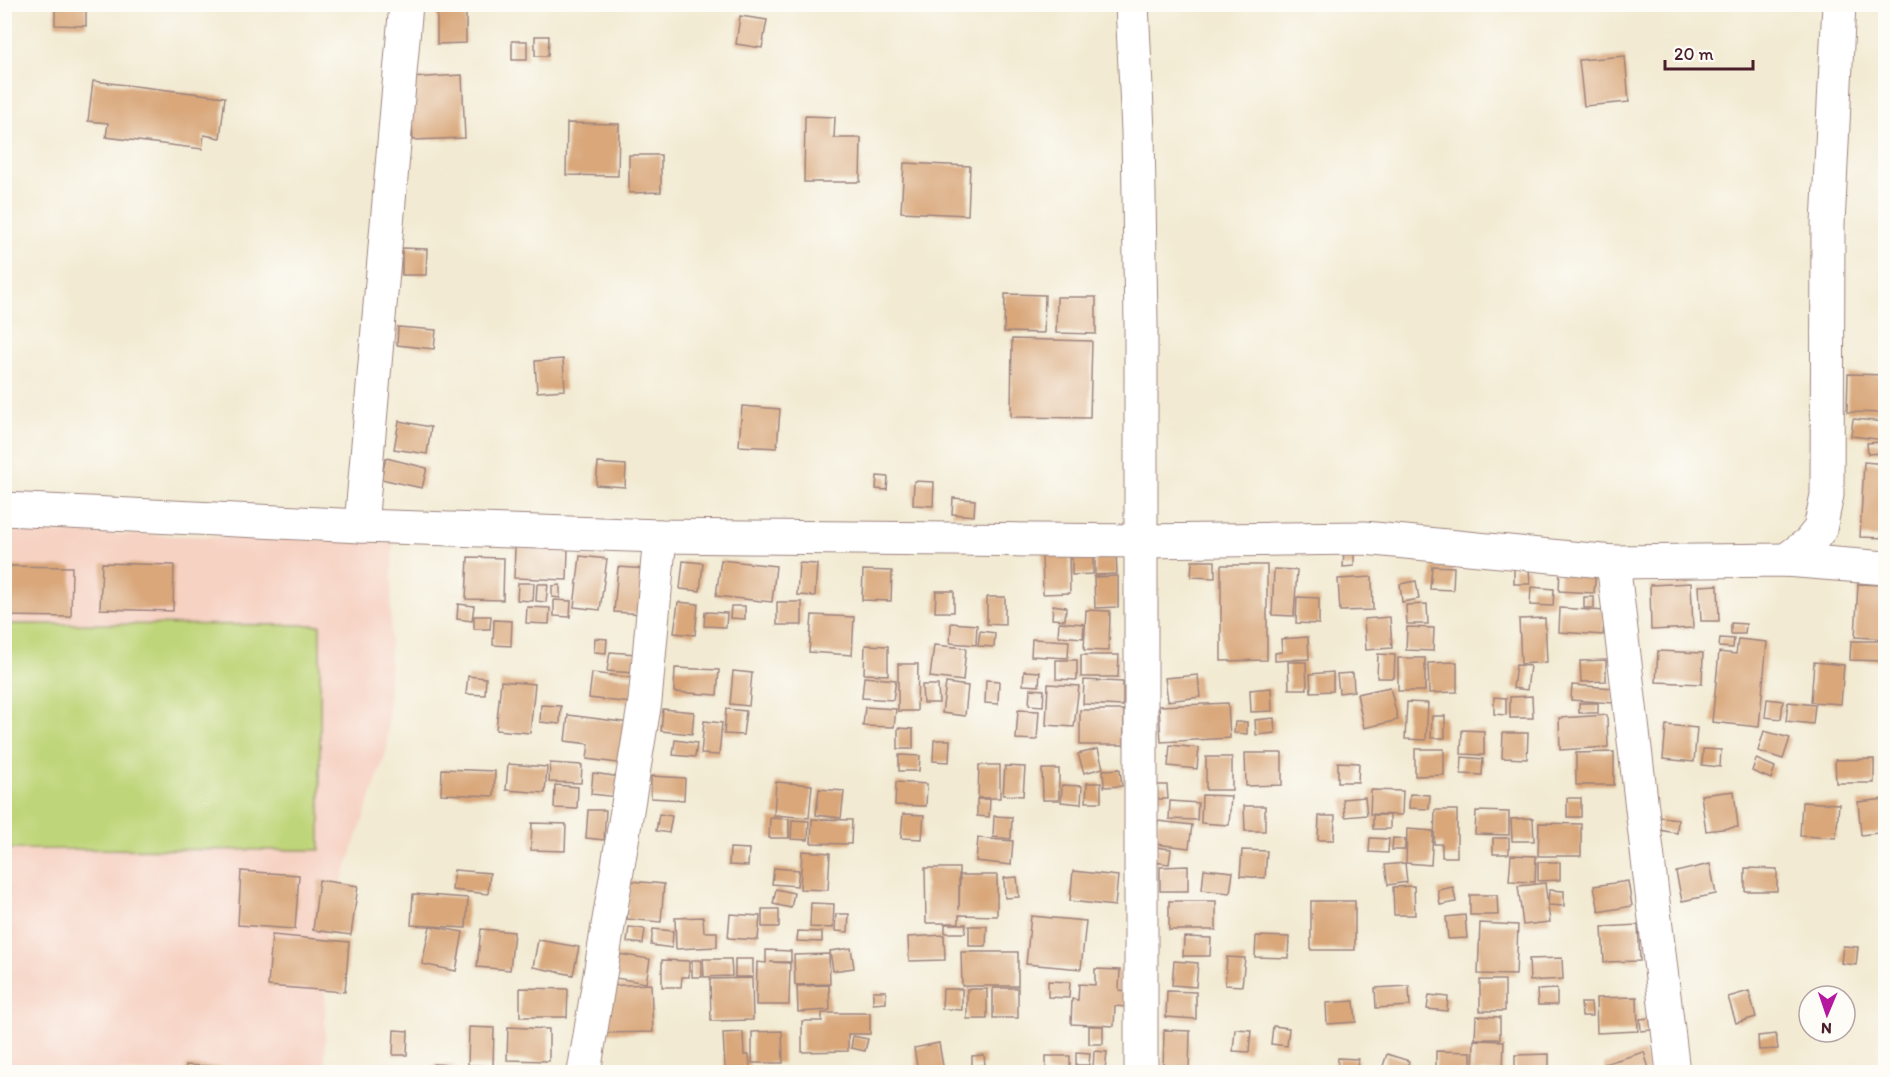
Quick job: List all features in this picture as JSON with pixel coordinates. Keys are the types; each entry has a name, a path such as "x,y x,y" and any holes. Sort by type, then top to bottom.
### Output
{"street":[{"path":"361,526 406,4"},
{"path":"1132,4 1138,131 1141,325 1142,1072"},
{"path":"1786,560 1809,543 1820,529 1827,495 1828,224 1839,4"},
{"path":"4,509 361,526 660,536 1140,541 1364,538 1612,562 1786,560 1886,568"},
{"path":"584,1072 645,701 660,536"},
{"path":"1612,562 1673,1072"}],"shaded area":[{"path":"5,531 393,542 387,750 325,930 325,1072 5,1072"}],"green space":[{"path":"5,624 320,625 320,850 5,849"}],"building":[{"path":"55,4 86,4 86,26 55,25"},
{"path":"437,9 466,9 466,43 437,44"},
{"path":"740,16 767,20 762,48 736,44"},
{"path":"535,36 549,36 548,56 535,56"},
{"path":"512,41 527,41 527,60 512,60"},
{"path":"1625,56 1629,102 1584,106 1579,60"},
{"path":"462,75 465,138 413,140 410,78"},
{"path":"93,81 225,97 220,138 204,135 202,149 106,137 108,123 88,121"},
{"path":"805,116 835,117 834,138 861,138 860,182 804,182"},
{"path":"567,123 619,124 618,176 566,175"},
{"path":"629,155 661,155 661,192 629,193"},
{"path":"904,163 970,166 968,215 901,212"},
{"path":"402,248 427,249 426,275 402,275"},
{"path":"1005,294 1045,295 1044,333 1004,332"},
{"path":"1057,297 1096,297 1096,334 1056,333"},
{"path":"398,327 436,330 434,349 397,345"},
{"path":"1012,339 1092,341 1090,418 1011,417"},
{"path":"563,359 565,390 537,392 535,361"},
{"path":"1848,374 1886,375 1886,413 1847,412"},
{"path":"742,406 780,409 777,448 739,446"},
{"path":"1853,419 1886,422 1886,440 1851,436"},
{"path":"399,421 431,427 427,454 394,449"},
{"path":"1880,442 1880,453 1868,454 1867,443"},
{"path":"386,458 427,468 422,488 381,479"},
{"path":"1864,462 1886,464 1886,538 1860,537"},
{"path":"598,463 626,465 625,487 596,485"},
{"path":"877,476 888,477 887,490 876,489"},
{"path":"914,481 934,482 933,506 913,505"},
{"path":"953,498 975,500 974,516 952,514"},
{"path":"515,547 568,549 567,580 514,578"},
{"path":"1344,551 1354,551 1354,566 1343,567"},
{"path":"1042,552 1069,552 1070,593 1043,594"},
{"path":"1093,552 1093,574 1072,575 1072,553"},
{"path":"1095,552 1116,552 1117,574 1095,575"},
{"path":"580,556 607,559 600,610 574,607"},
{"path":"468,557 504,558 503,600 466,599"},
{"path":"721,560 776,566 772,602 716,596"},
{"path":"683,561 703,563 700,591 680,589"},
{"path":"1192,561 1215,561 1215,578 1191,577"},
{"path":"102,563 174,565 173,611 100,609"},
{"path":"799,563 817,564 815,596 797,595"},
{"path":"1221,565 1267,565 1267,660 1221,661"},
{"path":"4,566 72,567 71,617 4,616"},
{"path":"1432,566 1454,567 1453,590 1430,589"},
{"path":"618,567 647,569 643,614 614,612"},
{"path":"1514,568 1529,568 1530,584 1514,584"},
{"path":"1560,568 1596,570 1594,593 1559,591"},
{"path":"1274,569 1297,570 1294,616 1272,615"},
{"path":"863,570 892,571 891,601 862,600"},
{"path":"1118,576 1118,607 1095,608 1094,577"},
{"path":"1372,577 1373,610 1340,611 1338,579"},
{"path":"1416,581 1419,599 1402,602 1400,584"},
{"path":"518,583 534,583 533,601 517,600"},
{"path":"1691,583 1693,628 1651,630 1650,585"},
{"path":"537,584 548,584 546,602 536,601"},
{"path":"1858,584 1886,585 1886,639 1855,637"},
{"path":"560,585 560,598 552,597 552,586"},
{"path":"1718,585 1719,621 1701,621 1699,586"},
{"path":"1531,587 1554,589 1553,606 1530,605"},
{"path":"936,591 954,591 954,612 935,612"},
{"path":"987,597 1005,597 1005,625 987,624"},
{"path":"1297,597 1319,598 1319,624 1296,623"},
{"path":"1584,597 1594,597 1594,608 1584,608"},
{"path":"554,600 571,601 570,617 554,616"},
{"path":"678,602 698,604 695,635 674,633"},
{"path":"777,602 802,602 802,625 777,625"},
{"path":"458,604 474,606 472,621 457,619"},
{"path":"1427,604 1428,624 1407,624 1406,605"},
{"path":"1053,605 1066,607 1065,620 1052,619"},
{"path":"731,606 745,606 745,619 730,618"},
{"path":"527,607 550,608 549,624 526,623"},
{"path":"1560,608 1605,611 1603,635 1559,632"},
{"path":"1086,610 1110,611 1109,651 1084,650"},
{"path":"705,612 727,613 726,627 704,626"},
{"path":"812,615 854,617 852,655 809,652"},
{"path":"474,616 491,616 490,629 474,629"},
{"path":"1390,617 1392,648 1366,650 1364,619"},
{"path":"1545,618 1547,662 1521,664 1519,619"},
{"path":"494,620 512,621 511,646 493,645"},
{"path":"1059,622 1084,624 1083,638 1058,636"},
{"path":"951,623 977,625 976,645 950,643"},
{"path":"1731,623 1746,624 1745,634 1731,634"},
{"path":"1407,627 1434,628 1433,651 1406,650"},
{"path":"980,631 995,633 994,647 978,646"},
{"path":"1308,637 1309,659 1275,661 1275,653 1282,652 1281,639"},
{"path":"595,638 607,639 606,653 594,652"},
{"path":"1720,638 1734,639 1733,648 1719,647"},
{"path":"1032,639 1069,641 1068,658 1031,656"},
{"path":"1738,639 1767,642 1759,727 1712,722 1719,652 1736,654"},
{"path":"1851,641 1886,641 1886,661 1850,660"},
{"path":"865,645 888,646 888,675 864,674"},
{"path":"934,645 966,648 963,681 930,677"},
{"path":"1658,651 1703,653 1702,684 1656,682"},
{"path":"610,652 636,654 634,673 607,671"},
{"path":"1378,654 1395,655 1394,678 1377,678"},
{"path":"1081,655 1119,655 1118,677 1081,677"},
{"path":"1398,658 1425,658 1425,691 1398,691"},
{"path":"1056,660 1077,660 1077,680 1056,679"},
{"path":"1606,660 1606,681 1581,682 1580,661"},
{"path":"1288,662 1306,662 1307,689 1289,689"},
{"path":"1457,662 1457,692 1429,693 1428,663"},
{"path":"1814,662 1844,665 1841,704 1811,702"},
{"path":"898,664 918,664 917,711 898,711"},
{"path":"1516,665 1530,666 1527,690 1513,688"},
{"path":"675,668 719,670 717,695 674,692"},
{"path":"733,671 752,673 749,706 730,704"},
{"path":"1024,671 1040,672 1039,686 1023,685"},
{"path":"1333,672 1333,691 1311,692 1310,674"},
{"path":"592,673 634,678 631,703 589,698"},
{"path":"1353,673 1354,691 1339,693 1337,674"},
{"path":"1198,675 1200,697 1168,701 1165,678"},
{"path":"468,676 486,678 485,695 466,694"},
{"path":"864,677 896,680 893,700 862,698"},
{"path":"986,680 999,681 998,704 985,703"},
{"path":"1084,680 1123,682 1123,706 1083,704"},
{"path":"501,681 535,684 530,733 496,730"},
{"path":"946,683 968,686 965,716 942,713"},
{"path":"1048,684 1079,686 1074,727 1046,725"},
{"path":"922,685 938,685 939,703 923,703"},
{"path":"1572,685 1614,688 1613,703 1571,700"},
{"path":"1390,687 1398,720 1364,728 1357,694"},
{"path":"1271,688 1272,711 1251,712 1250,690"},
{"path":"1030,689 1044,690 1043,706 1029,705"},
{"path":"1532,696 1533,718 1510,718 1510,697"},
{"path":"1494,697 1506,698 1506,715 1494,714"},
{"path":"1767,699 1783,701 1781,719 1765,717"},
{"path":"1407,702 1428,703 1426,740 1405,739"},
{"path":"1788,702 1815,705 1813,724 1786,721"},
{"path":"1228,703 1230,738 1161,742 1159,706"},
{"path":"1579,703 1598,703 1598,713 1579,713"},
{"path":"541,705 561,706 560,724 540,722"},
{"path":"865,707 896,709 894,727 863,726"},
{"path":"663,709 694,712 692,734 661,731"},
{"path":"726,709 746,711 743,735 724,734"},
{"path":"1018,710 1039,711 1037,740 1016,739"},
{"path":"1080,710 1124,710 1124,745 1080,745"},
{"path":"568,715 630,723 625,764 587,759 589,744 565,741"},
{"path":"1607,715 1608,747 1560,750 1559,718"},
{"path":"1432,716 1445,716 1445,738 1431,738"},
{"path":"1274,718 1275,733 1256,735 1255,720"},
{"path":"704,721 722,723 719,755 701,754"},
{"path":"1235,722 1247,722 1247,734 1234,733"},
{"path":"1666,725 1697,728 1694,762 1663,759"},
{"path":"898,728 913,729 913,749 898,749"},
{"path":"1462,730 1484,731 1484,755 1461,754"},
{"path":"1764,731 1790,738 1783,759 1758,751"},
{"path":"1503,733 1528,733 1527,759 1502,758"},
{"path":"675,740 697,743 695,757 673,755"},
{"path":"934,740 950,740 949,762 933,761"},
{"path":"1170,745 1199,748 1197,769 1168,766"},
{"path":"1098,749 1103,768 1084,773 1078,754"},
{"path":"1415,749 1444,749 1444,775 1415,776"},
{"path":"1703,749 1721,750 1720,767 1702,765"},
{"path":"1614,752 1614,785 1576,785 1576,753"},
{"path":"1245,753 1282,753 1282,785 1246,786"},
{"path":"899,755 920,756 919,771 899,771"},
{"path":"1206,757 1232,757 1232,790 1206,790"},
{"path":"1462,757 1483,759 1482,775 1461,774"},
{"path":"1756,759 1775,767 1771,779 1752,771"},
{"path":"1874,759 1874,783 1836,783 1835,760"},
{"path":"1338,762 1359,763 1358,782 1338,782"},
{"path":"550,763 582,765 581,783 549,782"},
{"path":"508,764 547,767 545,793 506,790"},
{"path":"979,765 1000,765 1000,798 978,798"},
{"path":"1005,766 1025,767 1023,796 1003,795"},
{"path":"442,769 495,771 494,796 441,794"},
{"path":"1042,769 1059,769 1059,800 1043,800"},
{"path":"1120,769 1122,786 1104,787 1103,770"},
{"path":"593,773 620,777 618,797 591,794"},
{"path":"651,776 685,778 684,800 651,798"},
{"path":"776,782 812,785 809,818 774,815"},
{"path":"896,782 927,784 926,806 895,805"},
{"path":"1087,783 1101,783 1101,802 1086,802"},
{"path":"555,785 578,787 577,809 554,808"},
{"path":"1062,785 1082,786 1081,804 1061,802"},
{"path":"1154,785 1167,785 1168,799 1154,799"},
{"path":"819,789 844,791 841,818 816,815"},
{"path":"1371,790 1403,791 1402,815 1370,814"},
{"path":"1734,791 1738,827 1706,831 1701,795"},
{"path":"1410,794 1430,795 1429,809 1409,808"},
{"path":"1202,795 1231,796 1229,825 1201,823"},
{"path":"1365,797 1367,815 1345,817 1343,799"},
{"path":"1567,798 1581,798 1581,817 1567,817"},
{"path":"977,799 990,799 989,817 977,816"},
{"path":"1886,799 1886,832 1861,835 1858,802"},
{"path":"1170,801 1198,803 1197,820 1169,819"},
{"path":"1802,802 1839,804 1836,838 1800,836"},
{"path":"1244,806 1265,806 1265,831 1245,831"},
{"path":"588,810 606,810 604,840 586,838"},
{"path":"1435,810 1457,810 1457,857 1442,857 1442,844 1434,844"},
{"path":"1476,811 1509,812 1509,835 1475,834"},
{"path":"659,814 672,816 669,833 656,831"},
{"path":"903,814 924,815 922,839 901,838"},
{"path":"1373,815 1390,815 1390,829 1373,829"},
{"path":"994,816 1012,817 1011,839 993,837"},
{"path":"1319,816 1335,816 1334,840 1318,840"},
{"path":"1660,817 1678,819 1677,833 1659,830"},
{"path":"770,818 789,819 789,838 769,838"},
{"path":"1533,818 1534,841 1512,841 1511,819"},
{"path":"812,819 852,820 851,844 811,843"},
{"path":"792,820 809,821 808,840 791,839"},
{"path":"1158,821 1192,825 1189,848 1155,844"},
{"path":"532,823 566,824 565,851 531,850"},
{"path":"1539,823 1581,824 1581,856 1538,856"},
{"path":"1407,829 1433,831 1431,865 1406,863"},
{"path":"978,838 1013,841 1011,865 976,861"},
{"path":"1370,838 1389,839 1388,853 1369,852"},
{"path":"1393,838 1405,839 1405,850 1392,850"},
{"path":"1493,838 1509,838 1509,854 1493,854"},
{"path":"1154,847 1171,849 1169,864 1153,862"},
{"path":"730,848 749,849 748,866 729,865"},
{"path":"1242,850 1267,851 1265,878 1240,876"},
{"path":"802,851 830,853 828,890 800,889"},
{"path":"1511,855 1536,856 1535,882 1509,881"},
{"path":"1538,862 1560,862 1560,880 1538,881"},
{"path":"1405,863 1407,882 1388,885 1385,865"},
{"path":"1710,864 1716,894 1682,901 1676,872"},
{"path":"1188,866 1188,891 1160,891 1160,867"},
{"path":"774,868 799,870 797,886 772,884"},
{"path":"925,868 959,868 959,910 960,875 997,875 997,916 959,915 959,923 926,923"},
{"path":"1745,868 1777,869 1777,891 1745,891"},
{"path":"1204,869 1233,872 1230,893 1202,890"},
{"path":"454,870 490,873 488,894 452,890"},
{"path":"241,871 299,875 295,929 238,925"},
{"path":"1073,871 1118,876 1115,906 1070,901"},
{"path":"1017,877 1019,897 1005,898 1004,878"},
{"path":"319,880 358,886 351,935 313,930"},
{"path":"630,881 664,884 661,922 627,919"},
{"path":"1628,881 1632,906 1599,912 1594,886"},
{"path":"1545,883 1550,922 1523,925 1518,886"},
{"path":"1414,886 1415,915 1394,915 1393,887"},
{"path":"1453,887 1456,902 1440,905 1438,890"},
{"path":"776,889 794,893 791,908 773,904"},
{"path":"1549,890 1564,891 1564,906 1548,905"},
{"path":"413,894 468,898 466,928 411,925"},
{"path":"1470,895 1497,895 1498,915 1470,915"},
{"path":"1169,901 1216,901 1216,930 1169,930"},
{"path":"1311,901 1355,901 1355,950 1311,950"},
{"path":"811,903 834,904 833,928 810,927"},
{"path":"762,909 779,909 779,927 762,927"},
{"path":"730,914 760,916 758,940 728,938"},
{"path":"836,914 849,914 848,932 835,931"},
{"path":"1465,915 1467,938 1448,939 1446,917"},
{"path":"1031,916 1086,921 1081,969 1026,964"},
{"path":"703,917 704,932 717,932 717,947 676,949 675,918"},
{"path":"1480,923 1518,925 1516,975 1478,974"},
{"path":"945,924 966,924 965,933 945,933"},
{"path":"1638,925 1640,961 1604,962 1602,927"},
{"path":"430,926 463,932 456,971 422,964"},
{"path":"969,926 987,926 986,946 969,946"},
{"path":"629,927 645,929 643,944 627,942"},
{"path":"481,929 514,932 510,970 477,967"},
{"path":"653,929 673,931 672,948 651,945"},
{"path":"798,931 822,932 822,942 797,941"},
{"path":"272,935 349,942 345,992 268,986"},
{"path":"944,935 945,960 909,961 908,937"},
{"path":"1256,936 1289,937 1288,958 1255,957"},
{"path":"1184,937 1211,938 1210,956 1183,956"},
{"path":"538,940 579,947 573,975 533,967"},
{"path":"1843,946 1858,947 1856,965 1841,963"},
{"path":"851,948 854,968 833,971 830,951"},
{"path":"766,950 791,951 791,962 770,962 790,963 789,1005 756,1005 757,962 766,963"},
{"path":"961,952 1018,952 1018,986 962,986"},
{"path":"612,953 650,959 646,983 609,977"},
{"path":"829,954 830,984 795,985 794,955"},
{"path":"1227,957 1245,958 1242,986 1225,985"},
{"path":"1562,958 1563,979 1530,981 1529,959"},
{"path":"703,959 731,959 732,976 704,977"},
{"path":"735,959 753,959 753,977 735,977"},
{"path":"662,960 689,961 689,977 682,977 681,987 662,987"},
{"path":"692,960 701,960 702,977 692,977"},
{"path":"1174,961 1198,963 1196,987 1172,985"},
{"path":"1095,969 1120,970 1119,990 1127,991 1126,1007 1115,1006 1114,1026 1071,1024 1072,999 1078,1000 1079,984 1095,985"},
{"path":"752,978 753,1020 711,1021 710,979"},
{"path":"1480,980 1505,980 1505,1011 1480,1011"},
{"path":"1048,981 1070,982 1069,998 1048,997"},
{"path":"651,984 653,1032 604,1033 602,986"},
{"path":"829,985 830,1010 798,1012 797,986"},
{"path":"1409,986 1410,1006 1376,1008 1375,988"},
{"path":"520,988 568,989 567,1017 520,1017"},
{"path":"993,988 1018,988 1018,1018 993,1018"},
{"path":"943,989 962,989 962,1010 942,1009"},
{"path":"967,989 987,989 987,1019 967,1019"},
{"path":"1557,989 1557,1005 1538,1005 1537,990"},
{"path":"873,991 886,991 886,1003 873,1004"},
{"path":"1167,991 1196,992 1196,1019 1166,1017"},
{"path":"1749,991 1756,1017 1736,1023 1728,997"},
{"path":"1429,995 1448,997 1447,1011 1427,1009"},
{"path":"1637,997 1638,1031 1597,1033 1596,998"},
{"path":"1354,1001 1356,1022 1327,1024 1326,1003"},
{"path":"1581,1003 1591,1003 1592,1016 1582,1016"},
{"path":"822,1013 870,1013 870,1034 848,1034 848,1051 802,1052 802,1021 822,1021"},
{"path":"1476,1016 1500,1017 1500,1039 1475,1039"},
{"path":"1650,1018 1651,1030 1641,1031 1640,1019"},
{"path":"1089,1026 1103,1026 1103,1044 1089,1044"},
{"path":"1273,1026 1289,1028 1287,1046 1271,1044"},
{"path":"469,1027 494,1028 493,1066 468,1065"},
{"path":"508,1027 549,1029 549,1061 507,1060"},
{"path":"1235,1029 1251,1030 1249,1052 1233,1051"},
{"path":"394,1030 408,1031 407,1055 393,1055"},
{"path":"1164,1030 1190,1031 1189,1072 1163,1072"},
{"path":"782,1031 783,1063 752,1063 752,1032"},
{"path":"743,1032 744,1055 749,1055 750,1068 725,1069 723,1033"},
{"path":"1776,1034 1778,1049 1759,1050 1758,1036"},
{"path":"853,1036 868,1039 865,1051 851,1048"},
{"path":"1474,1040 1504,1041 1503,1072 1473,1072"},
{"path":"939,1043 944,1072 918,1072 914,1048"},
{"path":"1094,1051 1107,1052 1105,1070 1093,1069"},
{"path":"1436,1051 1471,1052 1471,1072 1436,1072"},
{"path":"1076,1052 1090,1053 1089,1065 1076,1065"},
{"path":"1644,1052 1650,1072 1606,1072 1604,1064"},
{"path":"1387,1054 1409,1061 1406,1072 1381,1072"},
{"path":"1549,1054 1549,1072 1515,1072 1515,1055"},
{"path":"984,1055 985,1065 972,1066 972,1056"},
{"path":"1046,1056 1070,1056 1070,1072 1046,1072"},
{"path":"1338,1058 1358,1059 1357,1072 1337,1072"},
{"path":"433,1064 454,1065 454,1072 433,1072"},
{"path":"186,1065 238,1068 238,1072 185,1072"}]}
